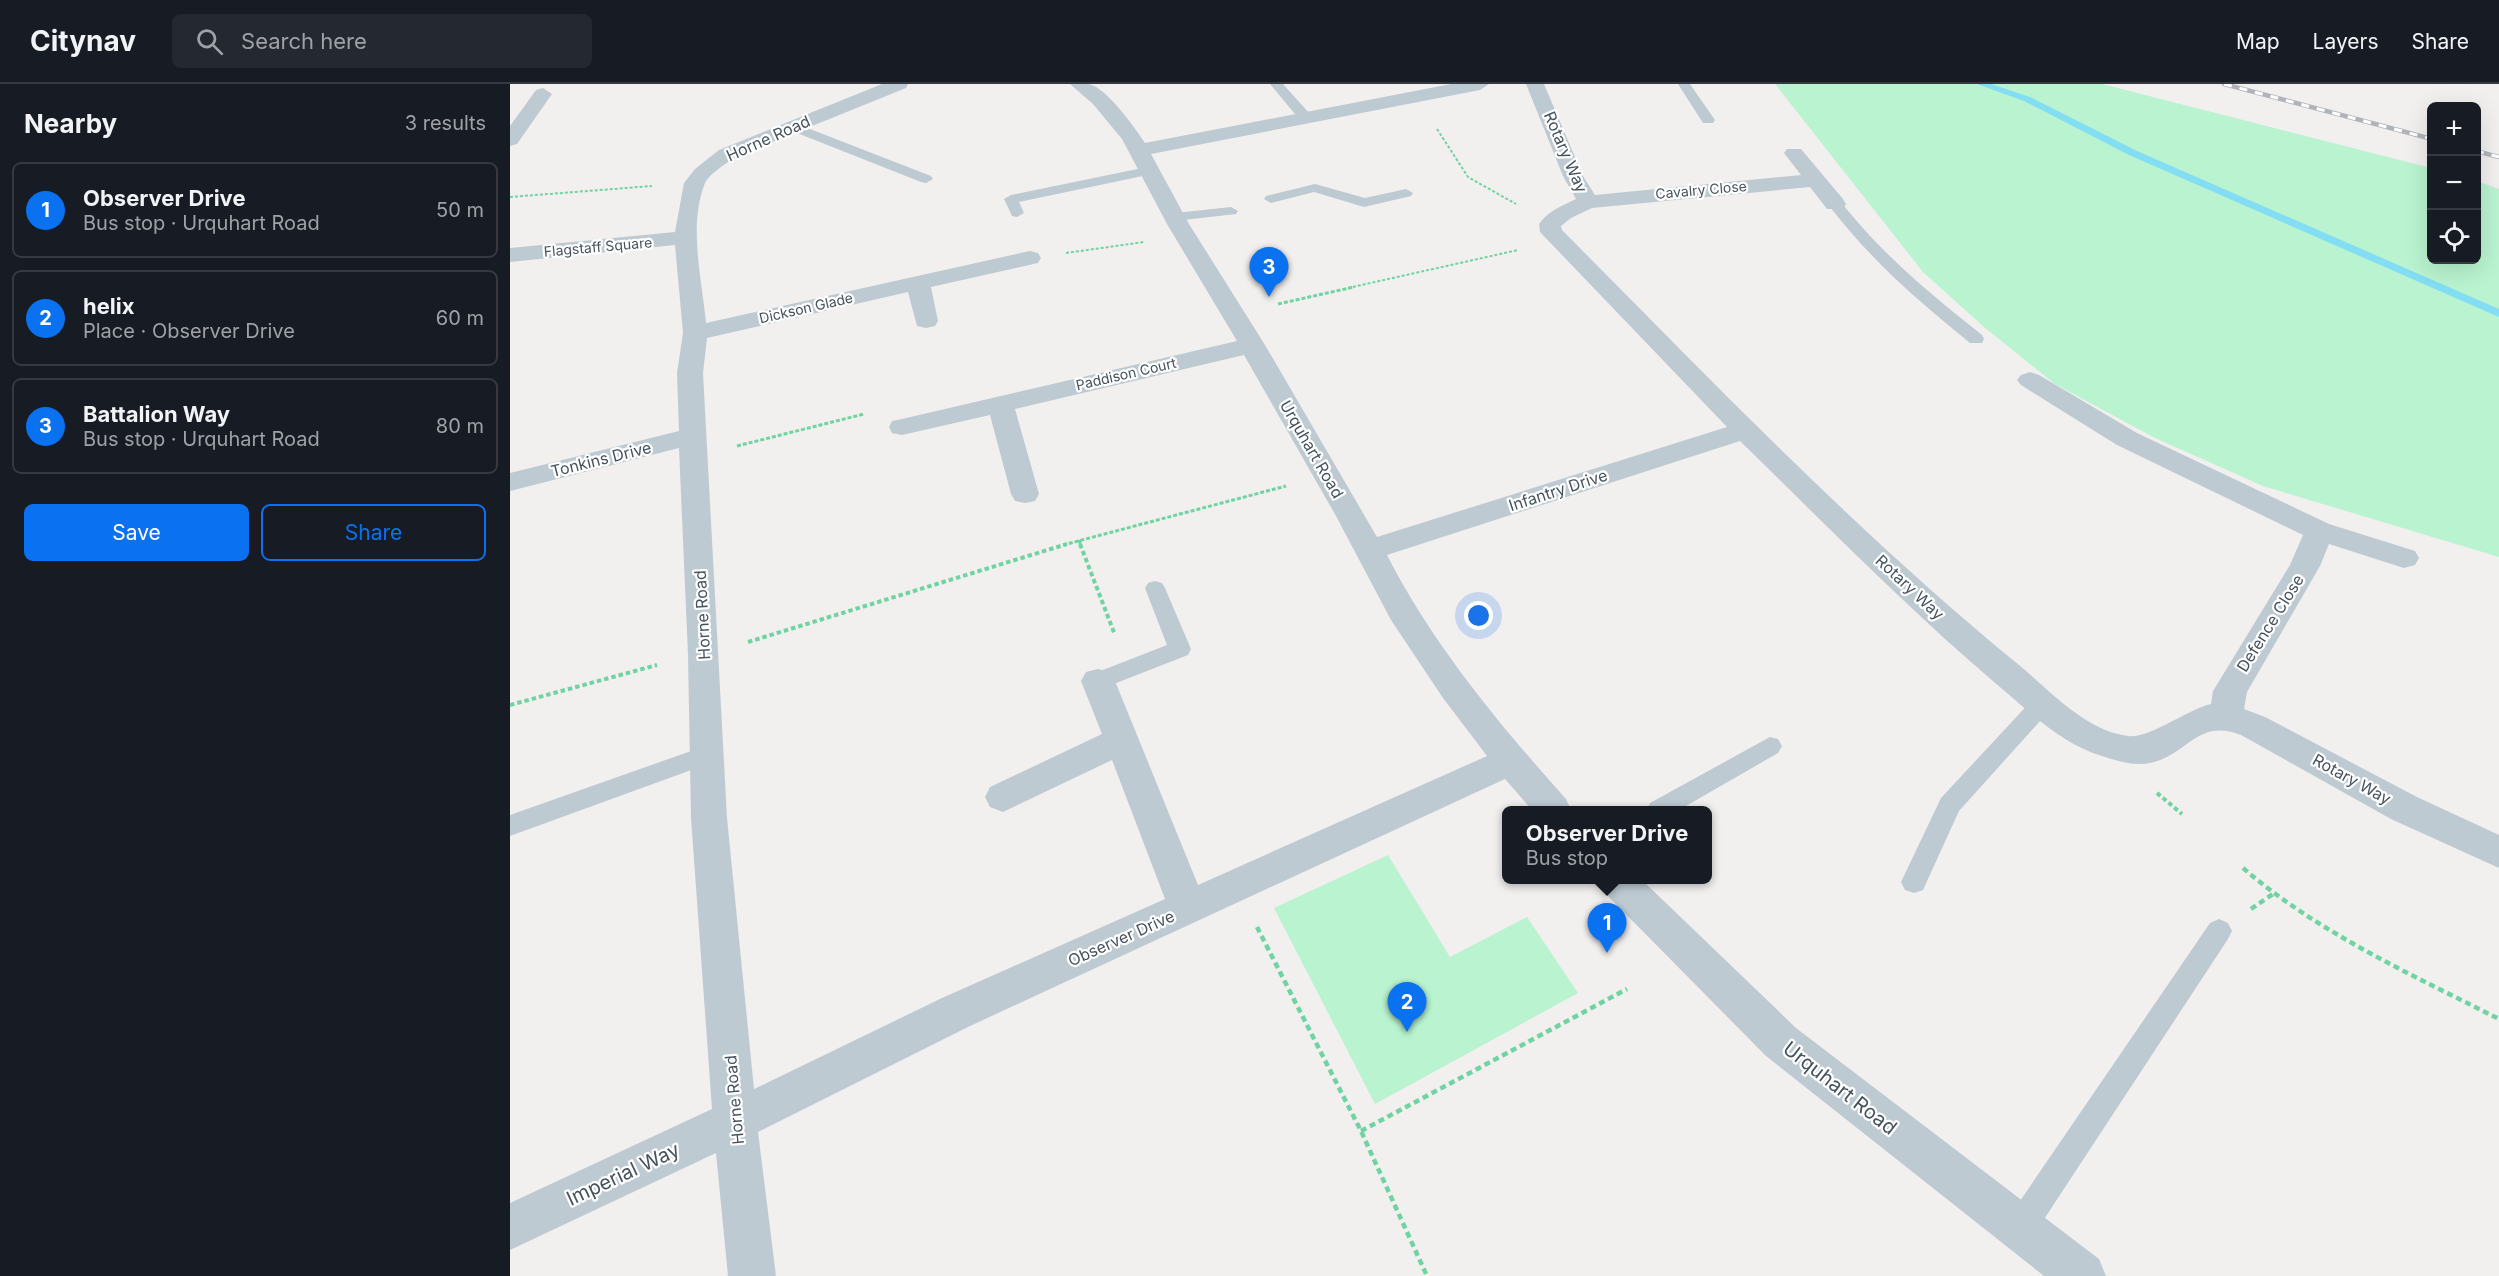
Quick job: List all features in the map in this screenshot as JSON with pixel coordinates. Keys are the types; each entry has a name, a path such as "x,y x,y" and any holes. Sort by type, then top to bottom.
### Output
{"street":[{"name":"Urquhart Road","path":"1079,84 1120,120 1141,150 1175,217 1370,549 1401,610 1450,682 1510,761 1549,806"},
{"path":"1141,150 1422,91 1480,84"},
{"name":"Rotary Way","path":"1535,84 1573,176 1588,202 1563,213 1555,232 1745,430 1965,638 2042,704 2072,727 2098,741 2128,750 2150,749 2196,723 2210,717 2226,716 2253,726 2404,808 2499,852"},
{"name":"Horne Road","path":"752,1276 735,1121 709,818 704,655 690,373 695,333 686,237 691,193 702,173 726,154 890,85"},
{"path":"510,140 518,121 543,94"},
{"path":"1794,153 1835,204"},
{"name":"Cavalry Close","path":"1588,202 1815,180"},
{"name":"Flagstaff Square","path":"510,255 643,244 686,237"},
{"name":"Dickson Glade","path":"695,333 1030,258"},
{"path":"918,283 926,321"},
{"name":"Paddison Court","path":"902,427 1252,345"},
{"path":"2030,380 2127,440 2319,531 2404,558"},
{"path":"1000,404 1024,494"},
{"name":"Infantry Drive","path":"1370,549 1745,430"},
{"name":"Tonkins Drive","path":"510,482 693,446"},
{"name":"Defence Close","path":"2226,716 2230,691 2305,566 2319,531"},
{"path":"1113,675 1119,741 1188,908"},
{"path":"1003,797 1119,741"},
{"name":"Observer Drive","path":"735,1121 956,1012 1510,761"},
{"name":"Urquhart Road","path":"1622,884 1781,1042 2082,1276"},
{"name":"Imperial Way","path":"510,1227 735,1121"}],"lane":[{"path":"1276,84 1305,117"},
{"path":"1684,84 1708,120"},
{"path":"792,126 926,179"},
{"path":"1017,213 1011,199 1152,170"},
{"path":"1271,199 1315,188 1364,203 1406,193"},
{"path":"1835,204 1866,243 1904,281 1976,339"},
{"path":"1175,217 1231,211"},
{"path":"1113,675 1180,649 1155,588"},
{"path":"1914,882 1950,805 2042,704"},
{"path":"1666,806 1770,746"},
{"path":"510,826 708,754"},
{"path":"2020,1228 2218,931"}],"path":[{"path":"1422,91 1468,177 1555,232"},
{"path":"510,197 695,183"},
{"path":"1278,304 1555,232"},
{"path":"1030,258 1145,242"},
{"path":"693,446 897,406 902,427"},
{"path":"510,705 622,673 704,655 1079,540 1274,490"},
{"path":"1079,540 1113,675"},
{"path":"2243,868 2273,894 2384,960 2499,1019"},
{"path":"1236,886 1361,1131 1427,1276"},
{"path":"1361,1131 1627,988"}],"green space":[{"path":"1775,84 2102,84 2427,167 2427,264 2481,264 2481,182 2499,189 2499,557 2263,486 2155,438 2055,384 1984,327 1923,272"},
{"path":"1388,855 1450,957 1527,917 1578,993 1375,1104 1274,908"}],"waterway":[{"path":"1982,84 2027,99 2133,153 2499,313"}],"railway":[{"path":"2224,84 2427,138"},
{"path":"2481,152 2499,157"}],"place":[{"name":"Battalion Way","path":"1269,297"},
{"name":"Observer Drive","path":"1607,953"},
{"name":"helix","path":"1407,1032"}]}
